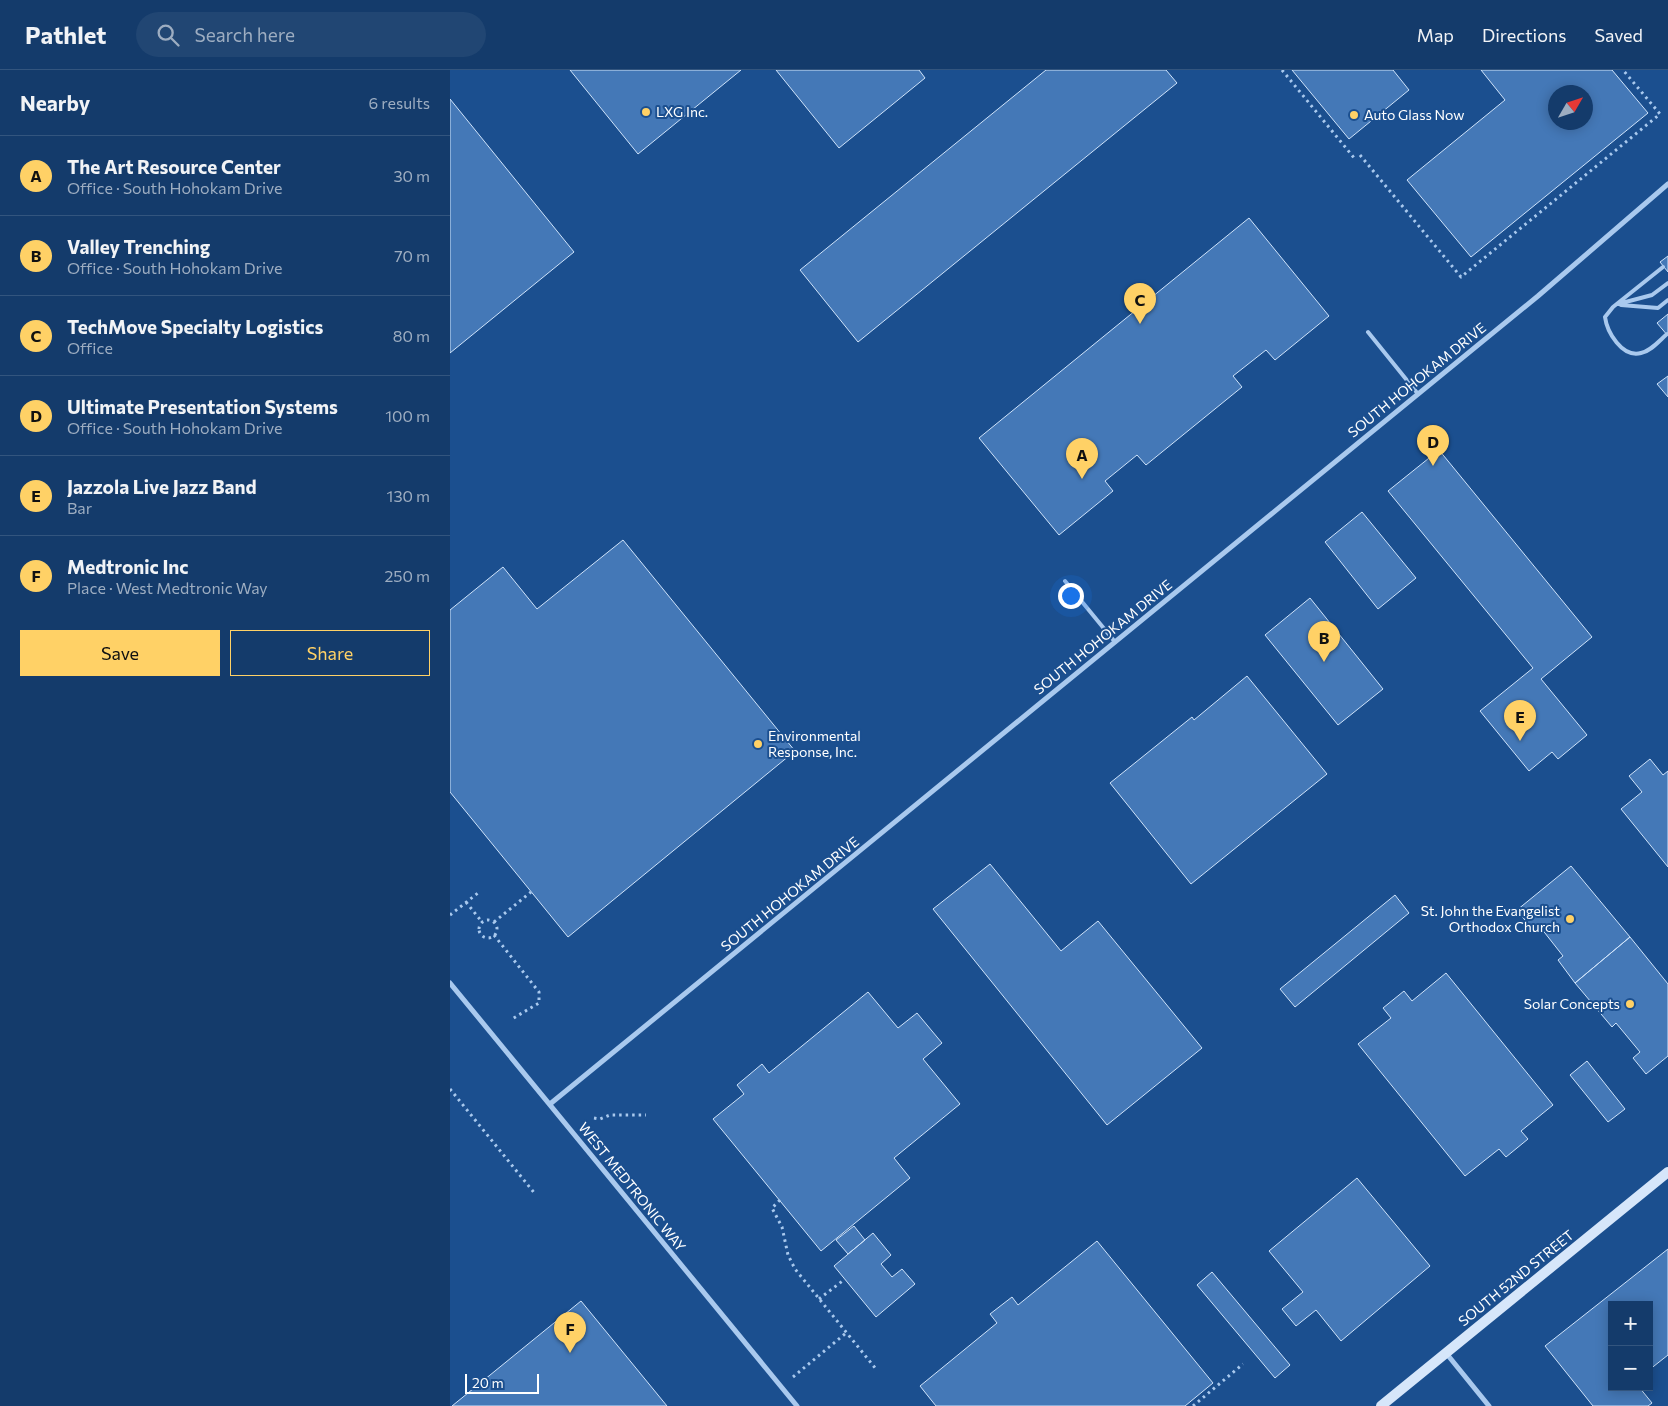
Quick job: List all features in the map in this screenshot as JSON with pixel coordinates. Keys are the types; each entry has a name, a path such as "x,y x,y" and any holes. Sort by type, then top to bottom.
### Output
{"main road":[{"name":"SOUTH 52ND STREET","path":"1382,1406 1668,1172"}],"street":[{"name":"SOUTH HOHOKAM DRIVE","path":"550,1104 1538,296 1668,184"},
{"name":"WEST MEDTRONIC WAY","path":"450,982 797,1406"},
{"path":"1446,1353 1489,1406"}],"lane":[{"path":"1664,267 1615,304 1605,317 1614,340 1628,352 1635,354 1649,350 1667,334"},
{"path":"1615,304 1652,295 1668,283"},
{"path":"1615,304 1658,308 1668,300"},
{"path":"1368,332 1418,394"},
{"path":"1065,581 1115,642"}],"path":[{"path":"1282,70 1355,159"},
{"path":"1360,155 1460,277 1660,114 1623,70"},
{"path":"494,922 531,892"},
{"path":"450,915 478,893"},
{"path":"466,902 482,922"},
{"path":"489,919 494,922 497,927 494,935 486,938 482,935 479,926 482,922 489,919"},
{"path":"494,935 539,992 539,1003 512,1019"},
{"path":"450,1089 536,1195"},
{"path":"594,1118 600,1119 610,1115 646,1115"},
{"path":"780,1200 772,1208 782,1227 788,1255 795,1269 876,1369"},
{"path":"819,1299 845,1279"},
{"path":"781,1386 846,1333"},
{"path":"1193,1406 1243,1364"}],"building":[{"name":"LXG Inc.","path":"570,70 741,70 638,154"},
{"path":"776,70 919,70 925,78 839,148"},
{"path":"1046,70 1166,70 1177,83 858,342 800,270"},
{"name":"Auto Glass Now","path":"1292,70 1393,70 1409,90 1349,139"},
{"path":"1481,70 1612,70 1648,113 1471,257 1407,180 1505,100"},
{"path":"450,99 574,252 450,353"},
{"path":"1249,218 1329,316 1275,360 1266,350 1233,376 1242,387 1146,465 1137,455 1105,481 1113,491 1059,535 979,438"},
{"path":"1668,256 1668,272 1660,262"},
{"path":"1668,314 1668,336 1657,323"},
{"path":"1668,376 1668,397 1657,384"},
{"path":"1439,450 1592,637 1541,679 1587,735 1558,759 1552,752 1529,771 1480,711 1533,668 1388,491"},
{"path":"1362,512 1416,578 1378,609 1325,542"},
{"path":"623,540 795,751 568,937 450,792 450,610 503,567 537,609"},
{"path":"1310,598 1383,689 1338,725 1265,635"},
{"path":"1247,676 1327,774 1191,884 1110,783 1192,717 1194,720"},
{"path":"1650,759 1663,775 1668,771 1668,867 1621,809 1642,792 1629,776"},
{"path":"990,864 1061,951 1098,921 1202,1048 1107,1125 933,909"},
{"name":"St. John the Evangelist Orthodox Church","path":"1571,866 1630,937 1575,983 1558,960 1563,956 1541,928 1535,933 1517,910"},
{"path":"1395,895 1409,913 1295,1007 1280,989"},
{"name":"Solar Concepts","path":"1630,937 1668,984 1668,1056 1646,1074 1633,1058 1640,1052 1616,1023 1612,1027 1575,983"},
{"path":"1446,973 1553,1105 1521,1131 1528,1139 1506,1157 1499,1149 1465,1176 1358,1044 1391,1018 1383,1008 1404,991 1412,1001"},
{"path":"868,992 898,1028 917,1013 942,1043 923,1059 960,1104 894,1158 910,1178 821,1251 713,1119 744,1094 737,1085 762,1064 769,1073"},
{"path":"1587,1061 1625,1109 1608,1122 1570,1075"},
{"path":"1357,1178 1430,1266 1341,1341 1316,1310 1296,1326 1282,1309 1303,1292 1269,1251"},
{"path":"854,1226 865,1240 848,1254 836,1240"},
{"path":"873,1233 891,1255 881,1264 892,1277 902,1269 915,1284 876,1317 834,1266"},
{"path":"1097,1241 1213,1383 1185,1406 936,1406 920,1386 997,1323 990,1314 1012,1297 1018,1305"},
{"path":"1668,1249 1668,1355 1653,1367 1653,1301 1608,1301 1608,1391 1642,1391 1652,1403 1648,1406 1593,1406 1545,1346"},
{"path":"1212,1272 1290,1365 1275,1378 1197,1285"},
{"path":"581,1301 667,1406 452,1406"}],"place":[{"name":"LXG Inc.","path":"646,112"},
{"name":"Auto Glass Now","path":"1354,115"},
{"name":"TechMove Specialty Logistics","path":"1140,324"},
{"name":"Ultimate Presentation Systems","path":"1433,466"},
{"name":"The Art Resource Center","path":"1082,479"},
{"name":"Valley Trenching","path":"1324,662"},
{"name":"Jazzola Live Jazz Band","path":"1520,741"},
{"name":"Environmental Response, Inc.","path":"758,744"},
{"name":"St. John the Evangelist Orthodox Church","path":"1570,919"},
{"name":"Solar Concepts","path":"1630,1004"},
{"name":"Medtronic Inc","path":"570,1353"}]}
